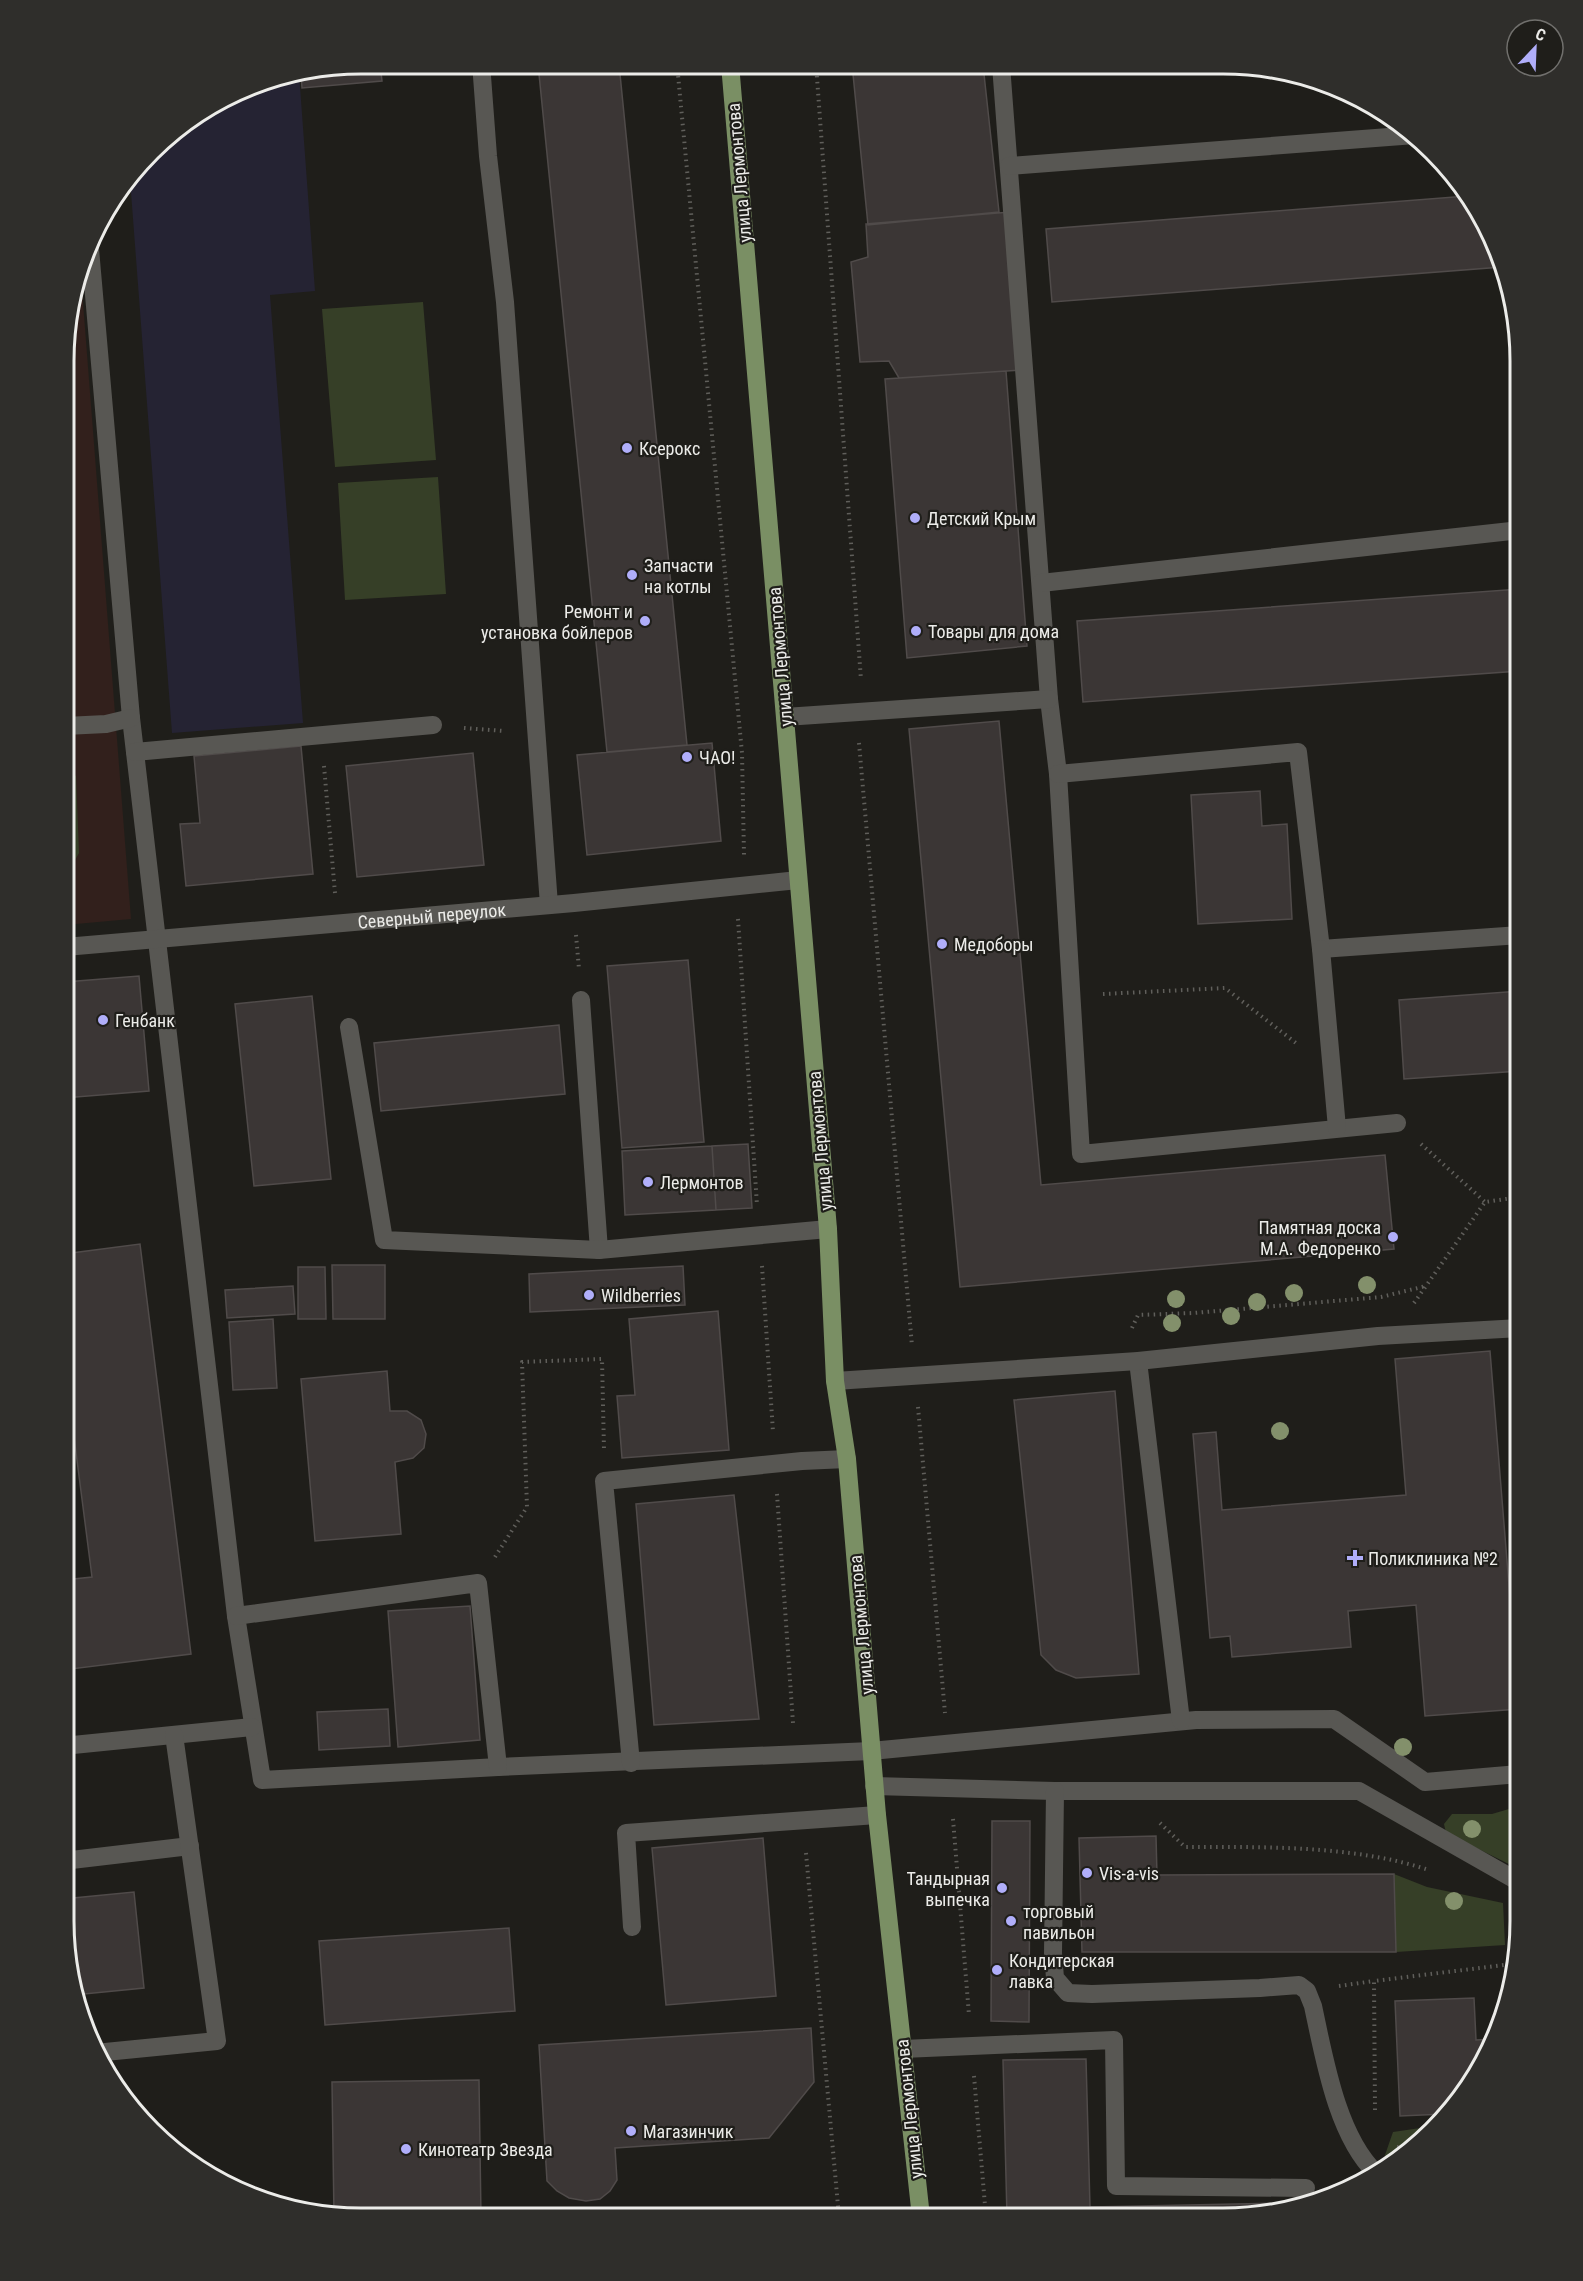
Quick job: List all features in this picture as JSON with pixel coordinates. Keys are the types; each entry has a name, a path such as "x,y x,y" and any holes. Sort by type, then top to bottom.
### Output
{"main road":[{"name":"улица Лермонтова","path":"731,74 828,1229 835,1381 847,1459 874,1786 920,2208"}],"street":[{"path":"482,74 488,156 505,302 549,906"},
{"path":"1002,74 1049,699 1058,774 1081,1154 1397,1123"},
{"path":"1008,166 1401,136"},
{"path":"91,262 131,718 236,1616 262,1780 871,1751 1180,1721 1334,1719 1425,1782 1510,1775"},
{"path":"1041,583 1510,531"},
{"path":"785,717 1049,699"},
{"path":"74,726 106,724 131,718"},
{"path":"135,752 433,726"},
{"path":"1058,774 1298,752 1321,949 1337,1128"},
{"name":"Северный переулок","path":"74,946 549,906 798,880"},
{"path":"1321,949 1510,936"},
{"path":"581,1000 599,1250"},
{"path":"349,1027 384,1240 599,1250 828,1229"},
{"path":"835,1381 1117,1362 1392,1336 1510,1329"},
{"path":"1138,1360 1180,1721"},
{"path":"631,1763 604,1481 847,1459"},
{"path":"236,1616 478,1583 498,1767"},
{"path":"74,1745 252,1727"},
{"path":"106,2052 217,2041 174,1735"},
{"path":"874,1786 1055,1791 1359,1791 1510,1877"},
{"path":"1055,1791 1053,1953 1055,1978 1068,1993 1092,1994 1299,1985 1306,1991 1313,2006 1334,2099 1364,2161 1370,2167"},
{"path":"632,1927 626,1833 877,1815"},
{"path":"74,1860 190,1846"},
{"path":"903,2049 1114,2040 1116,2186 1306,2188"}],"path":[{"path":"678,74 742,753 745,850 738,924 795,1755"},
{"path":"817,74 864,713 858,735 947,1744"},
{"path":"433,726 536,734"},
{"path":"321,735 336,898"},
{"path":"573,903 581,1000"},
{"path":"1072,996 1225,988 1332,1072"},
{"path":"1397,1123 1485,1202"},
{"path":"1392,1336 1485,1202 1510,1198"},
{"path":"1117,1362 1138,1315 1194,1314 1381,1297 1426,1286"},
{"path":"478,1583 527,1507 522,1362 602,1359 604,1481"},
{"path":"951,1789 985,2208"},
{"path":"1156,1819 1185,1847 1292,1848 1401,1861 1432,1871"},
{"path":"803,1821 838,2208"},
{"path":"1376,2111 1374,1981 1506,1965"}],"shaded area":[{"path":"300,80 315,291 270,295 303,723 172,733 131,189 171,145 201,122 251,95"},
{"path":"82,291 131,919 74,924 74,342"}],"green space":[{"path":"423,302 436,460 335,467 322,309"},
{"path":"438,477 446,594 345,600 338,483"},
{"path":"74,774 76,776 79,853 74,862"},
{"path":"1510,1809 1510,1865 1446,1833 1444,1824 1452,1814 1492,1814"},
{"path":"1394,1874 1427,1887 1503,1903 1505,1945 1396,1952"},
{"path":"1420,2128 1385,2157 1393,2132"}],"building":[{"path":"342,74 381,74 382,81 302,88 301,80 305,79"},
{"path":"539,74 620,74 687,745 607,752"},
{"path":"853,74 984,74 999,212 868,225"},
{"path":"1458,197 1480,234 1494,268 1052,302 1046,229"},
{"path":"1010,212 1020,370 899,378 889,361 860,362 851,262 868,257 866,224"},
{"path":"1006,371 1027,646 907,658 885,379"},
{"path":"1510,590 1510,672 1083,702 1077,621"},
{"path":"999,721 1041,1185 1385,1155 1394,1249 960,1287 909,729"},
{"path":"712,743 721,841 587,855 577,755"},
{"path":"301,746 313,874 186,886 180,824 200,823 194,756"},
{"path":"473,753 484,865 357,877 346,766"},
{"path":"1260,791 1262,826 1287,824 1292,919 1198,924 1191,795"},
{"path":"688,960 704,1142 622,1148 607,966"},
{"path":"139,976 149,1091 74,1097 74,981"},
{"path":"1510,992 1510,1072 1404,1079 1399,1000"},
{"path":"312,996 331,1179 254,1186 235,1004"},
{"path":"559,1025 565,1094 381,1111 374,1043"},
{"path":"748,1144 752,1208 716,1210 712,1146"},
{"path":"712,1146 716,1210 625,1215 622,1151"},
{"path":"140,1244 191,1654 74,1669 74,1579 92,1577 74,1437 74,1253"},
{"path":"332,1265 385,1265 385,1319 333,1319"},
{"path":"683,1266 685,1305 530,1312 529,1274"},
{"path":"298,1267 325,1267 326,1319 298,1319"},
{"path":"293,1286 295,1314 227,1318 225,1290"},
{"path":"718,1311 729,1450 622,1458 617,1396 635,1395 629,1319"},
{"path":"273,1319 277,1388 233,1390 229,1322"},
{"name":"Поликлиника №2","path":"1490,1351 1510,1598 1510,1710 1425,1716 1416,1605 1348,1611 1351,1647 1232,1657 1230,1636 1210,1638 1193,1434 1216,1432 1222,1510 1406,1495 1395,1359"},
{"path":"387,1371 390,1411 407,1411 421,1420 426,1434 424,1448 413,1458 395,1462 401,1534 315,1541 301,1379"},
{"path":"1115,1391 1139,1674 1076,1678 1056,1670 1041,1655 1014,1400"},
{"path":"734,1495 759,1719 654,1725 636,1504"},
{"path":"470,1606 480,1740 398,1747 388,1611"},
{"path":"388,1709 390,1746 319,1750 317,1712"},
{"name":"торговый павильон","path":"992,1821 1030,1821 1029,2022 991,2021"},
{"path":"1156,1836 1157,1875 1394,1874 1396,1952 1082,1952 1079,1838"},
{"path":"763,1838 776,1996 666,2005 652,1848"},
{"path":"134,1892 144,1988 83,1994 74,1939 74,1898"},
{"path":"509,1928 515,2011 325,2025 319,1941"},
{"path":"1474,1998 1476,2040 1484,2040 1461,2080 1433,2115 1400,2116 1395,2001"},
{"path":"811,2028 814,2082 769,2138 615,2148 617,2180 610,2191 600,2199 586,2201 569,2198 547,2181 539,2045"},
{"path":"1086,2059 1090,2207 1271,2203 1222,2208 1007,2208 1003,2060"},
{"name":"Кинотеатр Звезда","path":"479,2080 481,2208 334,2206 332,2082"}],"place":[{"name":"Ксерокс","path":"627,448"},
{"name":"Детский Крым","path":"915,518"},
{"name":"Запчасти на котлы","path":"632,575"},
{"name":"Ремонт и установка бойлеров","path":"645,621"},
{"name":"Товары для дома","path":"916,631"},
{"name":"ЧАО!","path":"687,757"},
{"name":"Медоборы","path":"942,944"},
{"name":"Генбанк","path":"103,1020"},
{"name":"Лермонтов","path":"648,1182"},
{"name":"Памятная доска М.А. Федоренко","path":"1393,1237"},
{"name":"Wildberries","path":"589,1295"},
{"name":"Поликлиника №2","path":"1355,1558"},
{"name":"Vis-a-vis","path":"1087,1873"},
{"name":"Тандырная выпечка","path":"1002,1888"},
{"name":"торговый павильон","path":"1011,1921"},
{"name":"Кондитерская лавка","path":"997,1970"},
{"name":"Магазинчик","path":"631,2131"},
{"name":"Кинотеатр Звезда","path":"406,2149"}]}
